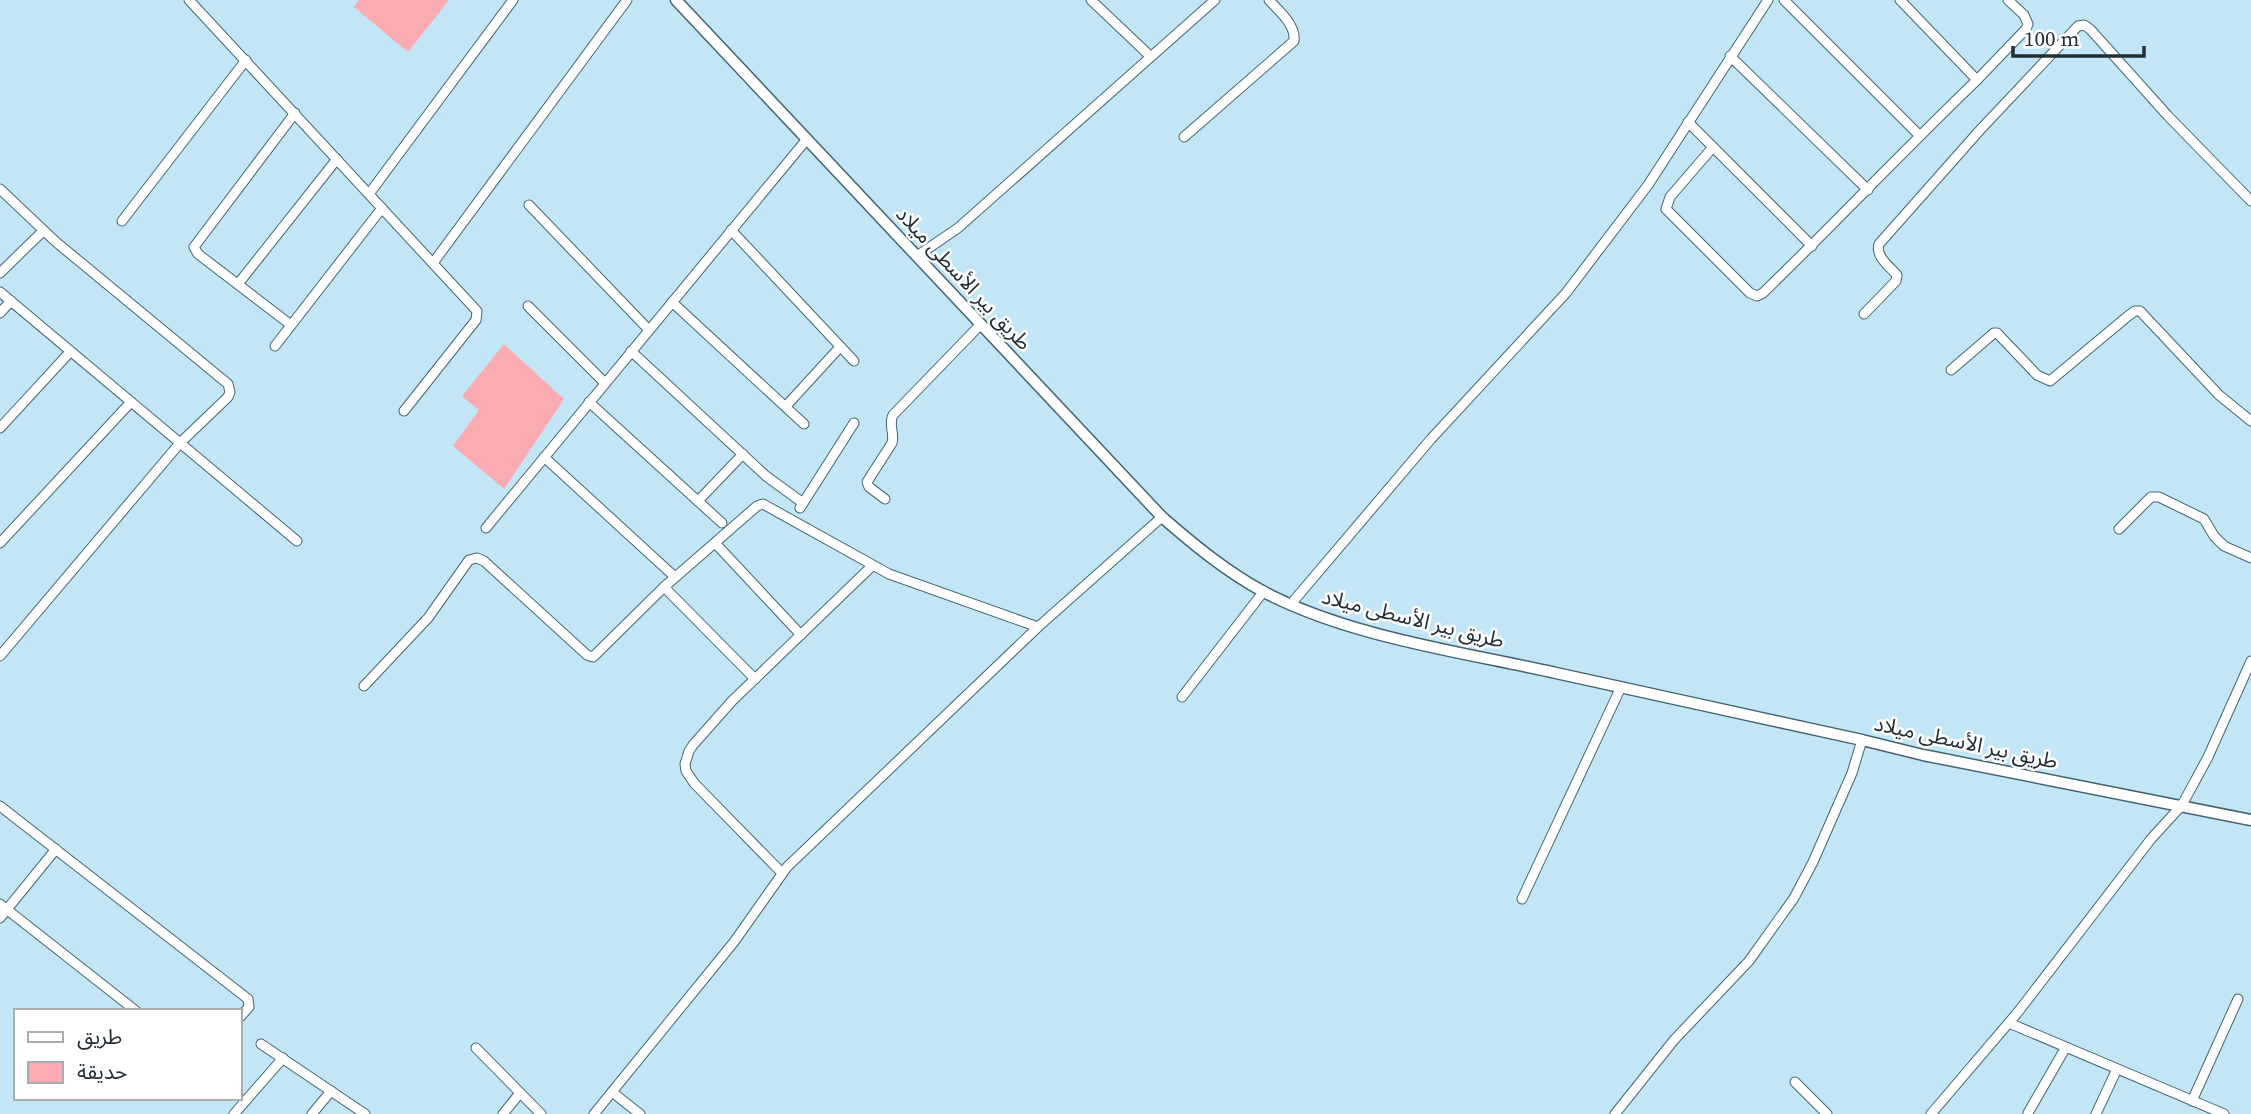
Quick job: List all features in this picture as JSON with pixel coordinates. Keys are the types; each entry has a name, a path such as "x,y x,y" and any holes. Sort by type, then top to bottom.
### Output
{"main road":[{"name":"طريق بير الأسطى ميلاد","path":"676,0 1162,517 1210,557 1264,592 1291,604 1381,634 1923,755 2251,820"}],"street":[{"path":"189,0 475,309 478,316 404,411"},
{"path":"369,194 513,0"},
{"path":"433,263 627,0"},
{"path":"1091,0 1150,56"},
{"path":"917,256 958,228 1150,56 1203,4 1215,0"},
{"path":"1184,136 1294,41 1292,27 1269,0"},
{"path":"1291,604 1431,439 1566,293 1648,185 1768,0"},
{"path":"1784,0 1919,135"},
{"path":"1900,0 1977,80"},
{"path":"1713,147 1670,197 1666,209 1754,296 1763,293 1812,246 2026,29 2028,24 2024,16 2008,0"},
{"path":"1864,314 1896,281 1896,275 1880,255 1877,248 1879,244 1980,130 2078,26 2084,24 2251,201"},
{"path":"1730,56 1868,190"},
{"path":"122,221 246,60"},
{"path":"291,325 198,254 195,244 295,113"},
{"path":"1688,122 1812,246"},
{"path":"486,528 807,139"},
{"path":"238,284 337,159"},
{"path":"0,189 43,231 229,387 228,397 180,443 0,656"},
{"path":"530,205 649,330"},
{"path":"275,346 382,208"},
{"path":"731,230 854,361"},
{"path":"0,273 43,231"},
{"path":"0,292 297,541"},
{"path":"0,313 11,301"},
{"path":"672,302 804,424"},
{"path":"528,306 605,383"},
{"path":"1951,370 1997,333 2037,375 2050,381 2135,311 2140,312 2219,395 2251,421"},
{"path":"885,499 869,487 867,481 892,443 890,424 893,415 981,324"},
{"path":"786,406 840,347"},
{"path":"631,351 802,506 854,423"},
{"path":"0,428 70,352"},
{"path":"0,543 131,402"},
{"path":"589,402 722,523"},
{"path":"698,501 743,454"},
{"path":"544,457 675,577"},
{"path":"2119,529 2151,497 2159,497 2204,519 2224,546 2251,558"},
{"path":"364,687 428,618 469,560 477,558 484,561 591,657 597,655 675,577 758,506 766,504 872,566 1038,627"},
{"path":"594,1114 734,942 782,873 1038,627 1162,517"},
{"path":"715,543 801,635"},
{"path":"782,873 694,783 686,771 686,757 755,679 872,566"},
{"path":"664,587 755,679"},
{"path":"1182,697 1264,592"},
{"path":"1931,1114 2009,1023 2068,950 2151,839 2182,805 2208,757 2251,661"},
{"path":"1522,899 1621,687"},
{"path":"1615,1114 1674,1040 1749,961 1794,898 1814,862 1852,773 1862,740"},
{"path":"0,806 248,999 249,1007 242,1015"},
{"path":"0,918 4,906 56,849"},
{"path":"4,906 133,1009"},
{"path":"2192,1101 2238,999"},
{"path":"2009,1023 2224,1114"},
{"path":"261,1044 365,1114"},
{"path":"2028,1113 2066,1047"},
{"path":"475,1048 541,1114"},
{"path":"234,1114 283,1058"},
{"path":"2096,1114 2117,1069"},
{"path":"1795,1082 1827,1114"},
{"path":"312,1114 331,1091"},
{"path":"612,1091 640,1114"},
{"path":"503,1114 520,1093"}],"green space":[{"path":"359,0 449,0 408,52 354,7"},
{"path":"504,344 564,399 504,489 453,446 479,410 462,396"}]}
